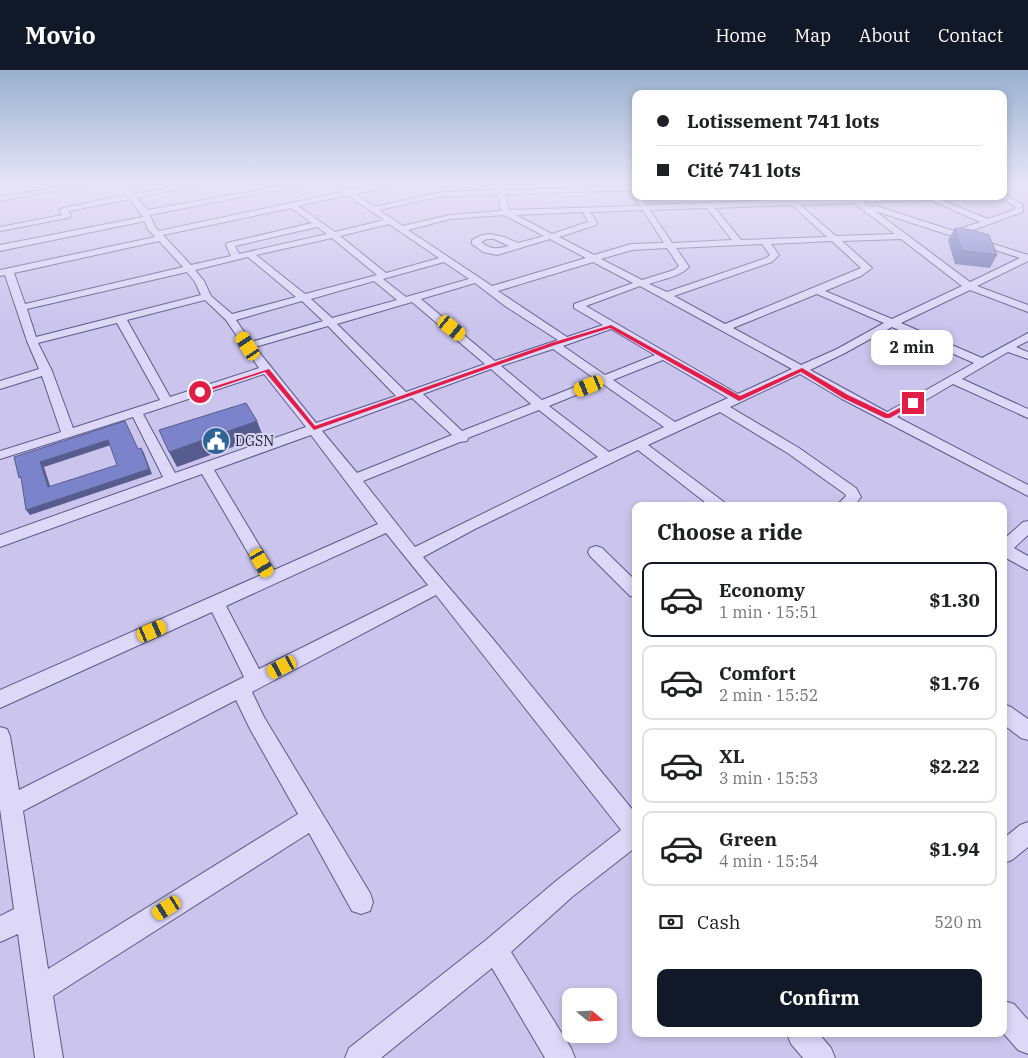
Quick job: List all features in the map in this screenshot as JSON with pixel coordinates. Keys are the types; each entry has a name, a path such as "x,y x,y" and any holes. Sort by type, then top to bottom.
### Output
{"street":[{"path":"0,235 2,247 82,231"},
{"path":"154,231 199,281 207,297 230,318 266,370 354,479 388,526 487,644 632,827"},
{"path":"6,274 189,231"},
{"path":"230,246 286,231"},
{"path":"329,231 380,277 608,458"},
{"path":"20,308 350,231"},
{"path":"404,231 492,290 605,380 674,428"},
{"path":"541,231 666,296 846,396 1028,491"},
{"path":"516,246 568,231"},
{"path":"661,231 684,268 608,293 578,306 739,399"},
{"path":"729,231 739,243"},
{"path":"725,328 818,291 858,274 867,268 828,231"},
{"path":"897,231 969,286 1028,309"},
{"path":"946,231 1028,258"},
{"path":"954,234 962,231"},
{"path":"492,290 631,247 903,236"},
{"path":"221,238 230,246 236,258"},
{"path":"260,238 273,249"},
{"path":"42,239 49,262"},
{"path":"6,274 49,262 162,239"},
{"path":"666,296 769,260 775,255 764,242"},
{"path":"250,254 304,297 332,322 346,341 462,438"},
{"path":"412,555 608,458 802,370 892,323 1028,258"},
{"path":"230,318 446,259"},
{"path":"6,274 46,372 68,434"},
{"path":"248,346 476,280"},
{"path":"818,291 982,362"},
{"path":"32,341 207,297"},
{"path":"120,318 167,402"},
{"path":"0,541 493,365 611,326"},
{"path":"888,417 1028,336"},
{"path":"1008,348 1028,356"},
{"path":"354,479 462,438 664,356"},
{"path":"0,455 266,370"},
{"path":"0,385 46,372"},
{"path":"954,380 1028,414"},
{"path":"721,407 794,451 852,491 854,497 850,502"},
{"path":"136,413 171,479"},
{"path":"639,444 714,502"},
{"path":"206,468 272,578"},
{"path":"0,699 388,526"},
{"path":"1007,546 1028,526"},
{"path":"1007,551 1028,564"},
{"path":"596,552 632,586"},
{"path":"12,805 438,587"},
{"path":"216,604 248,684 257,723 360,902"},
{"path":"1007,715 1028,731"},
{"path":"0,736 2,774 12,805 49,1058"},
{"path":"39,990 312,818"},
{"path":"1007,850 1028,833"},
{"path":"359,1058 495,949 564,889 632,835"},
{"path":"0,930 27,915"},
{"path":"495,949 561,1058"},
{"path":"1007,1017 1028,1040"}],"building":[{"path":"956,231 976,231 989,235 997,255 962,251"},
{"path":"246,403 257,421 169,452 159,430"},
{"path":"125,421 138,449 141,448 149,469 26,510 21,477 19,478 14,457","holes":["108,440 117,465 48,487 40,462"]}],"place":[{"name":"DGSN","path":"216,441"}],"route":[{"path":"200,392 266,370 314,428 553,344 611,326 739,399 802,370 846,396 888,417 913,403"}]}
